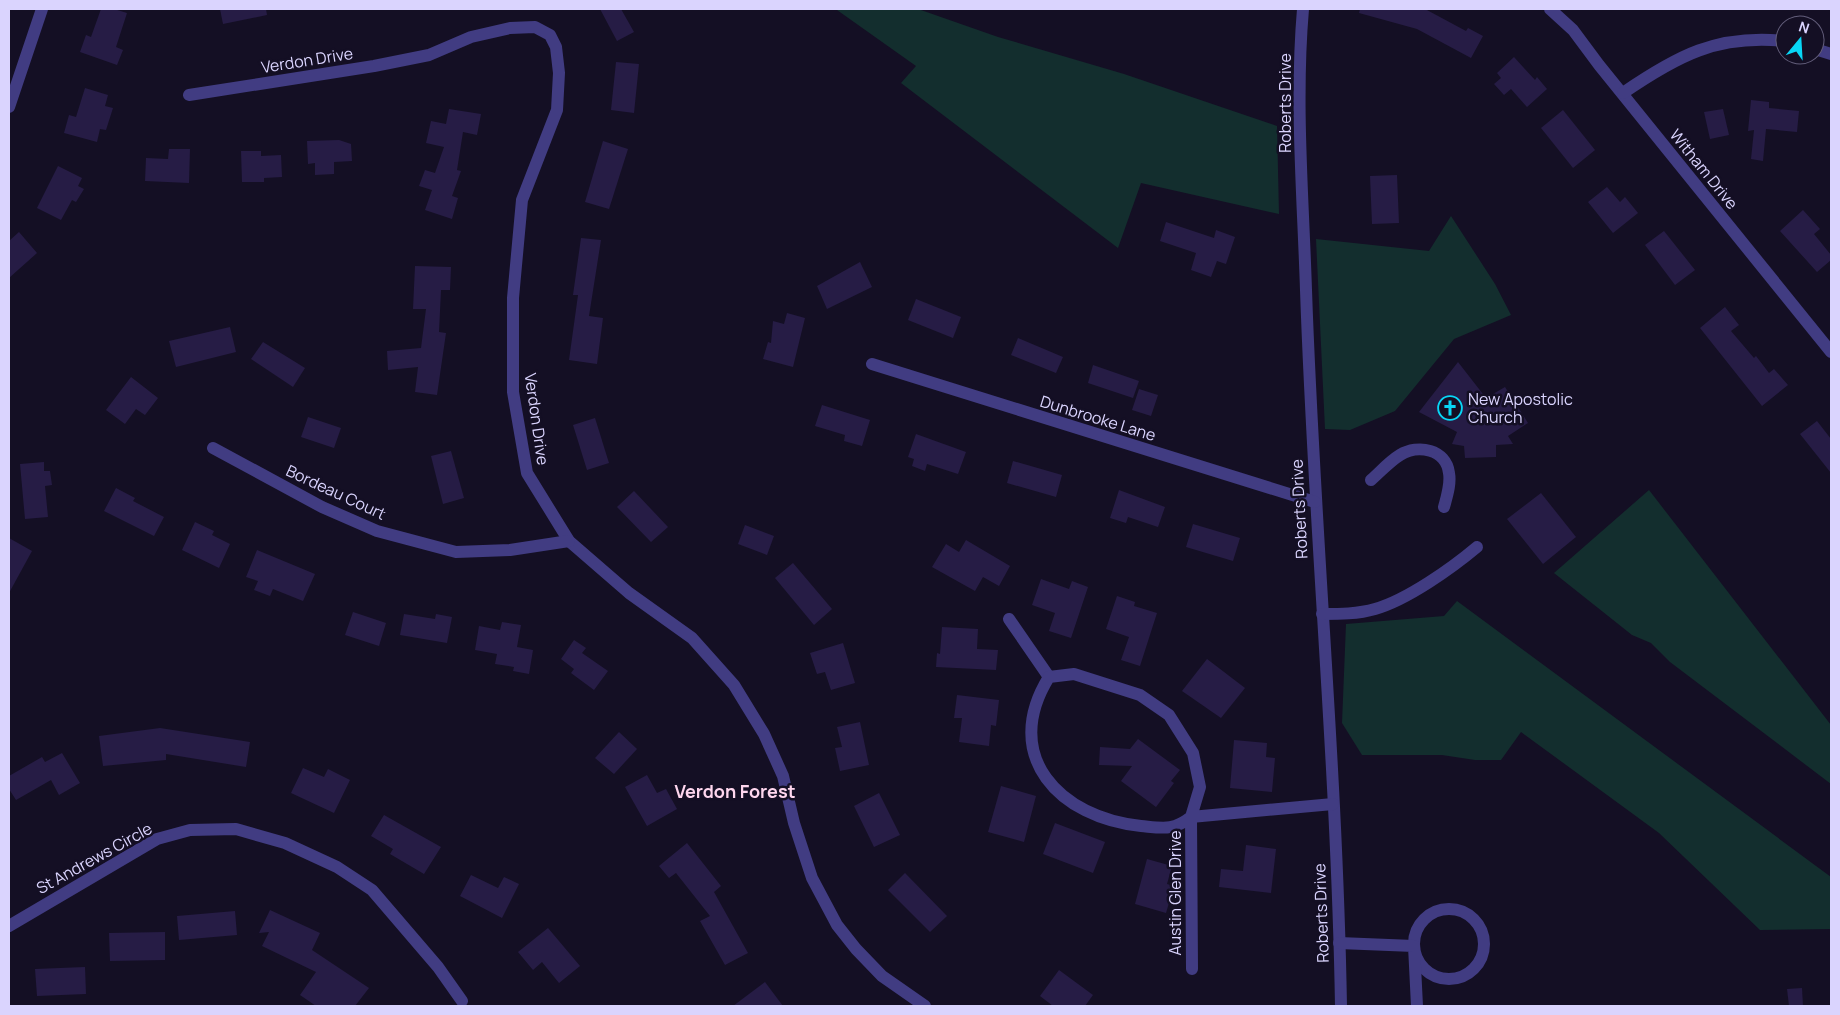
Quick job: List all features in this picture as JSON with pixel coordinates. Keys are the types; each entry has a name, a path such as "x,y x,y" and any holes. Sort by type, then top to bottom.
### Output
{"street":[{"path":"9,107 42,9"},
{"name":"Roberts Drive","path":"1303,9 1299,94 1315,502 1333,804 1341,1006"},
{"name":"Witham Drive","path":"1550,9 1573,30 1599,65 1831,352"},
{"name":"Verdon Drive","path":"189,94 374,66 420,57 471,37 510,28 535,27 550,35 556,47 560,74 557,110 522,200 513,298 513,392 527,473 569,541 630,593 692,638 734,685 764,734 780,769 794,823 812,878 836,924 856,949 882,976 925,1006"},
{"path":"1623,93 1663,65 1703,48 1732,40 1775,40"},
{"name":"Dunbrooke Lane","path":"872,364 1315,502"},
{"name":"Bordeau Court","path":"214,448 322,507 377,531 456,552 510,550 569,541"},
{"path":"1371,480 1401,454 1424,448 1432,450 1445,460 1449,472 1449,486 1444,507"},
{"path":"1322,614 1376,609 1397,600 1459,563 1477,547"},
{"path":"1009,619 1049,677"},
{"name":"Austin Glen Drive","path":"1192,969 1191,817 1200,787 1193,752 1169,716 1140,695 1074,674 1049,677 1038,694 1031,722 1031,745 1038,766 1055,790 1082,807 1123,824 1162,828 1180,826 1191,817 1333,804"},
{"name":"St Andrews Circle","path":"9,926 157,839 190,830 236,829 293,847 337,867 372,890 438,967 462,1001"},
{"path":"1414,946 1416,957 1422,967 1442,978 1454,979 1465,976 1474,969 1484,948 1484,937 1480,926 1472,917 1462,911 1444,909 1428,915 1420,924 1415,934 1414,946 1417,1006"},
{"path":"1339,943 1414,946"}],"green space":[{"path":"838,9 918,9 998,37 1124,74 1277,126 1279,214 1141,183 1118,248 901,83 916,66"},
{"path":"1451,216 1495,284 1511,315 1454,339 1395,411 1350,430 1325,429 1316,239 1429,251"},
{"path":"1649,490 1831,725 1831,784 1670,662 1651,643 1632,635 1554,573"},
{"path":"1457,601 1831,877 1831,929 1760,930 1659,833 1521,732 1501,760 1475,760 1442,755 1362,755 1342,723 1346,624 1444,616"}],"building":[{"path":"101,9 114,9 127,13 116,47 123,50 117,65 80,52 86,35 91,37"},
{"path":"220,9 266,9 267,15 223,24"},
{"path":"600,9 621,9 634,32 617,41"},
{"path":"1360,9 1425,9 1466,31 1468,28 1483,36 1471,58 1417,29 1359,13"},
{"path":"1514,57 1535,80 1537,77 1547,89 1527,107 1511,89 1504,95 1494,84 1501,78 1497,73"},
{"path":"616,62 639,64 634,113 611,110"},
{"path":"85,88 108,95 105,106 113,108 106,130 100,129 97,142 64,133 69,115 76,117"},
{"path":"1751,100 1769,102 1769,108 1799,111 1797,132 1766,129 1763,161 1751,159 1754,130 1748,131"},
{"path":"449,109 481,114 477,135 463,132 457,170 461,171 452,196 458,198 452,219 425,210 432,190 419,186 425,170 435,173 444,147 426,143 431,121 446,124"},
{"path":"1723,109 1729,135 1710,139 1704,112"},
{"path":"1563,110 1595,150 1573,168 1541,128"},
{"path":"339,140 351,144 352,161 334,162 334,174 315,175 315,163 308,164 307,141"},
{"path":"603,141 628,149 609,209 585,202"},
{"path":"169,149 190,149 189,183 145,181 146,158 168,159"},
{"path":"241,151 261,151 261,156 281,155 282,177 264,178 264,182 242,182"},
{"path":"58,166 82,178 78,186 84,189 76,202 72,200 61,220 37,208"},
{"path":"1397,175 1399,223 1372,224 1370,176"},
{"path":"1607,187 1620,202 1625,197 1638,213 1613,233 1588,202"},
{"path":"1803,210 1820,229 1814,234 1831,255 1831,260 1817,272 1780,231"},
{"path":"1166,222 1214,238 1216,230 1235,237 1226,264 1217,261 1211,277 1191,270 1196,253 1160,241"},
{"path":"1664,231 1695,270 1675,285 1645,245"},
{"path":"19,232 37,253 9,278 9,241"},
{"path":"581,238 601,240 589,316 603,318 597,364 569,360 578,295 573,295"},
{"path":"860,262 872,287 827,309 817,286"},
{"path":"415,266 451,267 450,290 441,290 439,332 446,333 437,395 415,392 418,367 388,370 387,351 421,348 426,309 413,309"},
{"path":"916,299 961,317 953,338 908,320"},
{"path":"1725,307 1739,325 1731,331 1754,358 1756,356 1769,373 1774,369 1788,385 1762,406 1700,328"},
{"path":"787,313 805,318 793,367 763,359 768,342 771,343 773,321 784,324"},
{"path":"230,327 236,352 176,367 169,341"},
{"path":"1018,338 1063,357 1056,373 1011,355"},
{"path":"263,342 305,368 293,387 251,359"},
{"name":"New Apostolic Church","path":"1458,362 1486,398 1505,387 1528,423 1508,436 1513,444 1496,445 1496,457 1465,458 1464,446 1452,444 1457,432 1419,412"},
{"path":"1093,365 1139,381 1133,398 1088,383"},
{"path":"131,377 158,398 145,415 136,409 125,424 106,410"},
{"path":"1139,389 1158,395 1151,416 1132,410"},
{"path":"822,405 870,420 862,446 844,441 845,435 815,426"},
{"path":"308,417 341,428 334,448 301,437"},
{"path":"595,418 609,463 587,470 573,425"},
{"path":"1817,421 1831,439 1831,473 1800,434"},
{"path":"916,434 966,452 958,474 927,464 925,471 912,466 914,459 908,457"},
{"path":"451,451 464,498 443,504 431,456"},
{"path":"1013,461 1062,475 1056,497 1007,483"},
{"path":"44,462 44,471 50,471 52,485 45,486 48,517 25,519 20,464"},
{"path":"116,488 135,498 133,501 164,517 154,536 104,511"},
{"path":"1119,490 1165,507 1158,527 1128,517 1126,523 1110,518"},
{"path":"634,491 668,527 651,542 617,507"},
{"path":"1541,493 1576,537 1543,564 1507,519"},
{"path":"195,522 214,531 212,535 230,544 219,568 182,550"},
{"path":"1193,524 1240,538 1233,561 1186,547"},
{"path":"745,525 774,536 767,555 738,544"},
{"path":"9,538 32,551 9,593"},
{"path":"966,540 1010,566 999,586 983,577 975,591 932,567 946,544 959,552"},
{"path":"257,550 315,574 303,601 273,589 270,596 254,590 258,581 246,577"},
{"path":"793,563 832,609 814,625 775,578"},
{"path":"1041,579 1069,589 1072,581 1088,587 1071,638 1049,631 1055,613 1032,605"},
{"path":"1117,596 1135,602 1134,606 1157,613 1140,666 1121,660 1129,637 1106,629"},
{"path":"353,612 386,623 379,646 345,635"},
{"path":"404,614 435,619 436,614 452,617 447,643 400,635"},
{"path":"502,622 521,625 517,647 533,650 529,674 513,671 514,667 495,664 497,654 475,650 479,626 500,630"},
{"path":"942,627 978,629 977,649 998,650 996,670 936,667 937,653 940,654"},
{"path":"574,640 586,648 582,653 608,671 594,690 571,673 574,669 561,659"},
{"path":"843,643 855,683 831,690 825,672 817,674 810,653"},
{"path":"1207,659 1245,688 1221,718 1182,691"},
{"path":"957,695 999,700 996,726 991,725 989,746 959,742 962,718 954,718"},
{"path":"860,722 869,765 840,771 835,748 842,747 837,727"},
{"path":"160,728 250,742 246,767 166,754 166,760 103,766 99,736"},
{"path":"619,732 637,749 614,774 595,758"},
{"path":"1138,739 1180,770 1171,781 1174,783 1156,807 1121,781 1132,766 1099,765 1100,747 1130,749"},
{"path":"1234,740 1267,743 1266,757 1275,758 1272,792 1230,788"},
{"path":"62,753 80,783 59,795 51,780 16,800 9,789 9,776 42,757 45,762"},
{"path":"303,768 324,777 328,769 350,780 334,813 291,793"},
{"path":"647,775 657,793 666,789 677,809 647,826 625,787"},
{"path":"1001,786 1036,796 1024,842 988,832"},
{"path":"879,793 900,835 874,847 854,806"},
{"path":"384,815 441,847 424,874 390,854 393,849 371,836"},
{"path":"1055,823 1105,842 1093,873 1043,854"},
{"path":"687,843 721,886 714,892 748,953 725,965 700,921 710,916 676,873 669,878 659,866"},
{"path":"1246,845 1276,849 1271,893 1219,887 1221,869 1243,871"},
{"path":"1147,859 1172,866 1167,884 1174,886 1166,913 1135,904"},
{"path":"905,873 947,916 930,932 888,890"},
{"path":"471,875 498,888 504,877 519,884 502,918 460,896"},
{"path":"270,910 320,933 312,950 369,988 355,1006 316,1006 300,995 316,972 262,946 269,932 259,933"},
{"path":"235,911 237,935 179,940 177,916"},
{"path":"548,928 580,966 559,983 542,962 533,970 518,952"},
{"path":"165,932 165,960 110,961 109,933"},
{"path":"85,967 86,994 37,996 35,969"},
{"path":"1059,970 1093,995 1085,1006 1053,1006 1040,996"},
{"path":"765,982 783,1006 733,1006"},
{"path":"1802,988 1803,1006 1789,1006 1787,989"}],"place":[{"name":"New Apostolic Church","path":"1450,408"}],"district":[{"name":"Verdon Forest","path":"735,792"}]}
